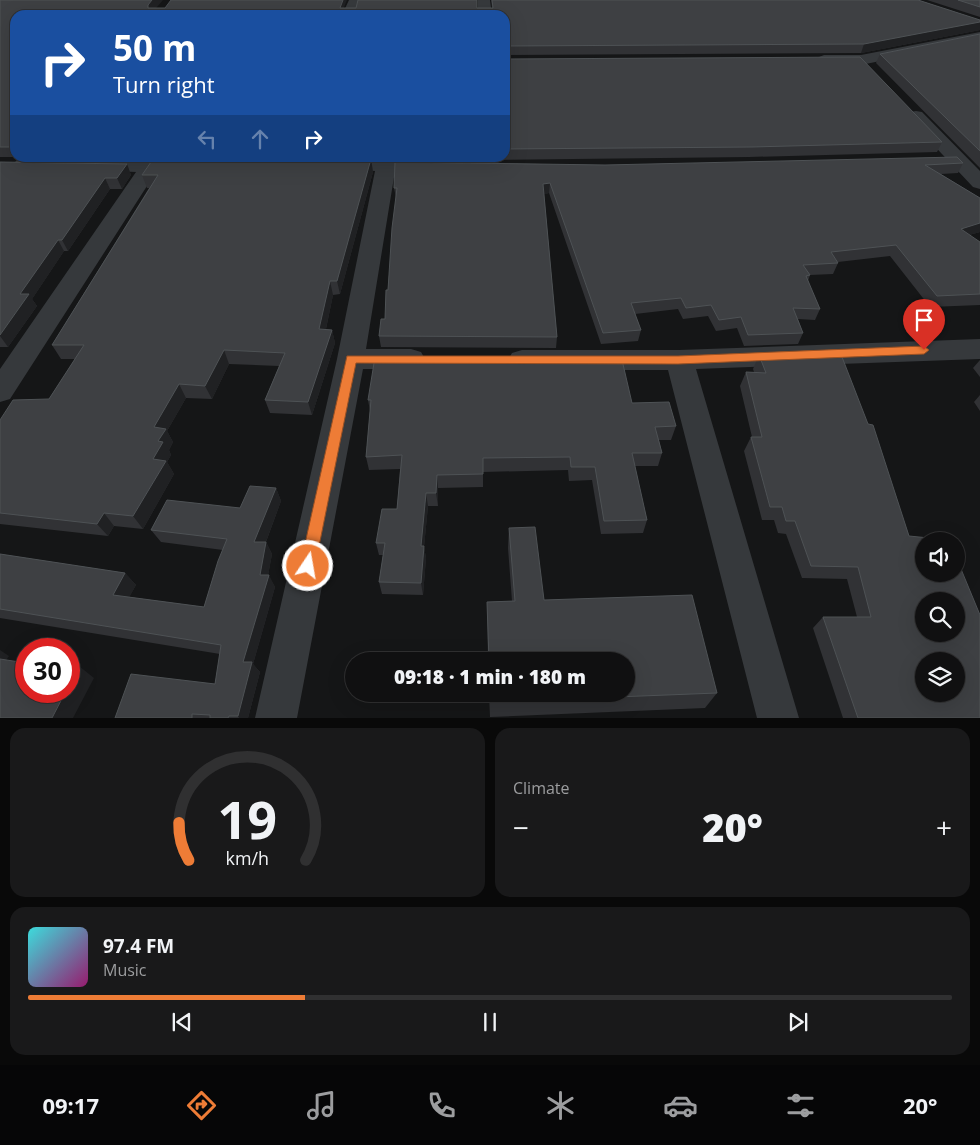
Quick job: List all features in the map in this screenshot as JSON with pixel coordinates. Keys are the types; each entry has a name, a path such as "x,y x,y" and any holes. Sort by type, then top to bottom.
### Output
{"street":[{"path":"814,60 861,60 980,36"},
{"path":"861,60 875,74"},
{"path":"902,102 980,183"},
{"path":"928,160 957,159"},
{"path":"311,164 469,165 501,168"},
{"path":"276,718 351,359 386,164"},
{"path":"72,166 197,166"},
{"path":"0,391 8,367 149,167"},
{"path":"500,360 678,360 980,349"},
{"path":"351,359 440,359"},
{"path":"678,360 778,718"}],"building":[{"path":"0,0 152,0 148,8 165,8 171,0 343,0 340,8 356,8 358,0 477,0 477,8 493,8 492,0 918,0 980,20 980,22 864,44 510,46 510,10 10,10 10,147 0,147"},
{"path":"958,0 980,0 980,7"},
{"path":"980,34 980,151 880,54"},
{"path":"860,57 942,142 752,147 510,149 510,59"},
{"path":"957,157 963,163 925,165 980,198 980,223 961,229 980,242 980,294 937,296 896,245 831,252 838,263 803,265 810,275 806,276 820,309 793,308 803,333 748,335 741,317 719,320 711,305 686,308 681,298 631,303 641,330 603,333 550,183 543,184 557,337 379,336 381,319 385,319 386,290 388,290 397,188 394,188 395,162 605,165"},
{"path":"0,162 127,164 117,178 105,178 62,240 58,240 20,294 29,294 0,335"},
{"path":"151,162 370,162 337,281 330,281 319,329 332,330 308,402 265,400 285,353 224,350 205,386 179,384 154,427 166,429 158,441 163,442 153,459 166,461 133,516 104,513 97,524 0,513 0,420 13,400 49,399 84,345 52,345 158,175 142,175"},
{"path":"814,353 816,357 842,357 868,424 873,425 909,536 915,537 915,582 965,582 965,579 980,615 980,718 858,718 823,617 871,617 858,567 811,566 795,521 786,521 782,507 770,507 751,437 762,437 746,372 766,373 759,355"},
{"path":"375,357 560,358 560,361 622,360 632,403 669,402 676,426 655,427 662,453 632,453 647,520 604,521 595,467 571,467 570,457 483,458 483,474 437,475 436,493 426,493 421,546 424,546 421,583 379,582 385,543 376,543 382,509 397,509 402,455 366,457 371,400 368,400"},
{"path":"250,486 276,488 254,542 266,542 260,575 269,575 243,662 252,662 238,716 210,718 210,715 192,714 192,718 115,718 131,674 215,684 221,645 0,609 0,554 125,573 113,595 204,607 227,539 151,530 167,500 240,508"},
{"path":"535,527 544,600 692,595 717,693 635,696 635,652 489,652 487,602 515,601 509,528"},
{"path":"0,659 15,661 15,703 60,703 52,718 0,718"}],"route":[{"path":"308,566 351,359 678,360 924,350"}]}
